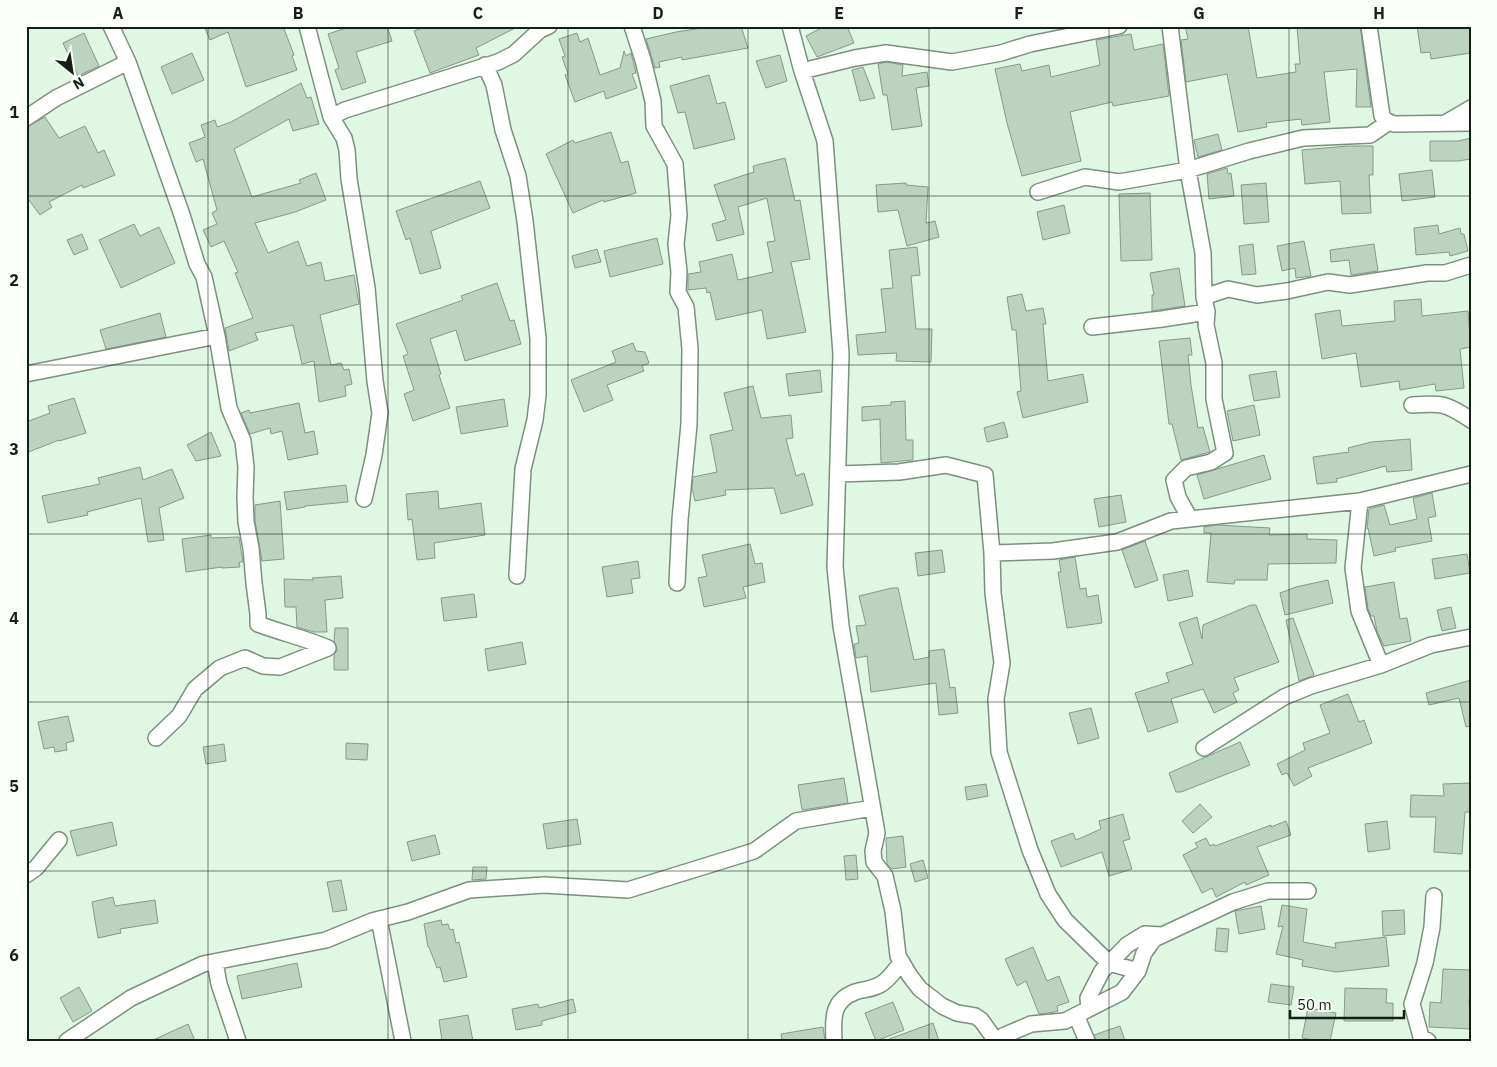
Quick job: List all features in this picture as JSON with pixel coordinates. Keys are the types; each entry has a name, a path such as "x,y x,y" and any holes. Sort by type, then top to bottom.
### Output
{"street":[{"path":"111,26 128,62 182,215 197,264 204,277 217,336 229,408 242,441 246,467 246,522 251,548 258,624 310,640 328,648 280,667 263,666 245,658 220,668 195,689 179,716 156,738"},
{"path":"307,26 331,117 344,138 347,150 349,179 367,288 375,381 380,413 374,455 364,499"},
{"path":"331,117 345,110 498,62 514,54 535,34 549,26"},
{"path":"632,26 653,101 654,126 675,164 679,215 676,244 679,272 678,292 686,307 690,349 689,424 680,520 677,582"},
{"path":"790,26 802,72 825,141 841,354 835,567 841,626 877,833 873,851 874,862 885,876 893,911 898,956 920,989 956,1014 975,1016 981,1020 997,1041 1003,1036 1031,1024 1065,1021 1122,992 1138,971 1144,953 1154,939 1162,935 1233,902 1268,890 1308,892"},
{"path":"802,72 854,58 886,53 952,62 1001,53 1030,44 1119,26"},
{"path":"1170,26 1188,170 1203,253 1204,297 1207,312 1206,325 1214,363 1214,398 1225,453 1211,462 1186,468 1174,480 1178,497 1190,520"},
{"path":"1370,26 1382,116 1394,124 1471,123"},
{"path":"26,118 56,98 128,62"},
{"path":"485,65 494,85 503,130 518,176 538,338 538,395 535,420 523,469 517,576"},
{"path":"1446,123 1471,108"},
{"path":"1038,192 1085,177 1119,182 1188,170 1249,151 1303,138 1370,135 1389,122"},
{"path":"1204,297 1228,289 1257,295 1328,282 1350,285 1427,273 1446,273 1471,265"},
{"path":"1092,327 1207,312"},
{"path":"26,374 217,336"},
{"path":"1412,405 1439,403 1456,410 1471,420"},
{"path":"838,474 899,472 946,465 984,475 992,552 993,594 1002,663 996,699 1000,752 1030,850 1048,894 1065,920 1109,963 1138,971"},
{"path":"992,552 1053,551 1117,542 1171,522 1360,501 1471,474"},
{"path":"1360,501 1353,568 1359,611 1381,666"},
{"path":"1204,748 1284,697 1311,686 1381,666 1431,646 1471,637"},
{"path":"67,1041 131,998 203,964 326,940 379,919 408,912 469,890 544,885 628,890 754,851 796,821 872,808"},
{"path":"29,868 59,840"},
{"path":"1428,1041 1421,1037 1412,1004 1425,963 1432,927 1434,896"},
{"path":"379,919 403,1041"},
{"path":"1087,1041 1083,1012 1102,970 1127,945 1145,934 1162,935"},
{"path":"214,962 218,984 238,1041"},
{"path":"834,1041 833,1017 840,1000 856,992 883,984 902,962"}],"building":[{"path":"204,26 283,26 294,55 292,56 297,70 246,87 228,32 210,40"},
{"path":"352,26 387,26 392,41 356,52 366,82 342,90 335,70 339,68 328,34"},
{"path":"427,26 519,26 476,48 479,55 430,73 414,31"},
{"path":"715,26 741,26 748,48 682,60 682,57 659,62 660,67 655,68 646,39"},
{"path":"825,26 847,26 854,43 817,57 806,36"},
{"path":"1185,26 1248,26 1257,78 1296,72 1295,64 1300,64 1297,26 1360,26 1371,107 1356,107 1357,69 1324,72 1330,122 1302,125 1301,119 1266,123 1267,127 1238,132 1227,74 1186,82 1181,40 1188,39"},
{"path":"1417,26 1471,26 1471,53 1431,59 1430,52 1421,53"},
{"path":"84,33 99,66 78,76 63,43"},
{"path":"577,33 580,42 588,38 600,75 620,68 624,51 626,56 631,53 636,73 632,74 637,88 606,99 604,91 575,102 565,75 568,74 562,57 565,56 559,39"},
{"path":"1131,34 1134,50 1163,44 1169,96 1113,106 1112,102 1070,112 1081,161 1022,176 1007,123 995,69 1020,64 1022,71 1049,65 1051,77 1100,65 1096,40"},
{"path":"192,53 204,80 172,94 161,67"},
{"path":"780,55 787,81 766,88 756,61"},
{"path":"886,62 903,65 902,76 927,72 929,86 916,88 922,126 892,130 887,95 883,95 878,64"},
{"path":"863,67 875,98 860,101 852,70"},
{"path":"709,75 717,104 725,102 735,139 694,149 685,112 678,113 670,86"},
{"path":"301,83 307,98 311,97 319,124 293,131 289,119 234,149 252,197 301,183 299,180 316,173 326,200 295,212 255,223 268,253 298,241 307,266 321,262 325,281 354,275 359,304 320,315 331,365 341,363 344,370 349,369 352,384 345,386 346,396 319,402 314,361 302,364 293,325 255,333 258,340 229,351 225,328 253,318 235,273 238,272 224,241 211,247 203,230 217,224 212,213 217,210 203,159 196,162 189,143 205,137 201,125 215,120 217,127 231,122"},
{"path":"45,117 59,138 85,126 98,153 104,150 115,175 83,188 82,185 49,202 52,207 40,215 26,196 26,127"},
{"path":"611,132 621,163 628,161 636,193 604,202 603,200 573,213 546,154 573,140 575,143"},
{"path":"1218,134 1222,150 1198,157 1194,140"},
{"path":"1471,138 1471,159 1430,161 1430,141 1458,141"},
{"path":"1373,146 1373,175 1369,175 1371,213 1342,214 1340,181 1305,184 1302,150"},
{"path":"785,158 795,201 800,200 810,259 791,262 806,332 767,339 762,310 716,320 710,292 707,293 706,288 688,290 688,274 701,272 699,262 732,254 738,280 773,272 767,242 775,241 767,198 738,207 744,234 717,241 712,224 726,220 714,185 754,172 753,166"},
{"path":"1227,168 1228,174 1231,173 1234,196 1209,199 1207,174"},
{"path":"1432,170 1435,197 1402,201 1399,174"},
{"path":"480,181 490,208 431,231 441,268 420,274 410,238 406,240 396,211"},
{"path":"906,183 906,185 928,187 926,223 935,221 939,237 907,246 898,210 878,212 876,185"},
{"path":"1266,183 1269,222 1244,224 1241,185"},
{"path":"1150,193 1152,260 1121,261 1119,194"},
{"path":"1064,205 1070,233 1043,240 1037,212"},
{"path":"134,224 140,236 159,227 175,263 121,288 99,240"},
{"path":"1438,225 1439,234 1460,228 1461,234 1464,234 1468,251 1450,256 1449,252 1416,255 1414,228"},
{"path":"82,234 88,249 74,255 67,240"},
{"path":"657,238 663,264 610,277 604,251"},
{"path":"1304,241 1311,276 1296,278 1295,268 1282,271 1277,246"},
{"path":"1253,244 1256,274 1242,275 1239,246"},
{"path":"1374,244 1378,271 1351,275 1349,260 1331,262 1330,250"},
{"path":"917,247 920,275 911,276 916,329 932,329 931,362 896,361 897,353 858,355 856,335 886,332 881,289 893,288 889,250"},
{"path":"597,249 601,262 575,268 572,256"},
{"path":"1179,268 1185,306 1152,311 1152,295 1154,295 1150,273"},
{"path":"497,283 510,321 514,320 521,344 465,361 456,330 430,339 450,408 413,421 404,394 414,390 403,356 408,354 396,324 463,300 461,296"},
{"path":"1022,294 1026,311 1043,308 1046,324 1043,324 1048,381 1083,374 1088,402 1023,418 1017,392 1021,391 1016,330 1012,330 1007,297"},
{"path":"1421,299 1422,316 1468,311 1471,347 1460,349 1464,388 1436,391 1435,384 1400,390 1399,381 1361,387 1356,353 1322,359 1315,314 1340,310 1342,326 1395,321 1394,301"},
{"path":"160,313 166,337 106,349 100,330"},
{"path":"1190,338 1192,355 1188,355 1198,428 1203,427 1210,452 1181,460 1172,424 1169,424 1159,341"},
{"path":"633,343 636,351 645,352 649,363 642,366 644,371 607,385 613,400 584,412 571,380 616,362 612,351"},
{"path":"820,370 822,392 789,396 786,374"},
{"path":"1276,371 1280,397 1254,401 1249,375"},
{"path":"753,386 761,418 791,415 793,438 786,439 796,476 804,473 813,505 781,514 774,488 725,490 726,495 695,501 692,488 693,477 717,472 710,435 733,430 724,393"},
{"path":"74,398 86,433 59,440 26,453 26,422 50,413 48,406"},
{"path":"504,399 508,426 461,434 456,407"},
{"path":"905,401 906,440 913,440 913,460 881,463 880,419 862,421 862,407 891,405 891,402"},
{"path":"299,403 305,433 314,431 318,454 288,460 282,431 271,434 270,428 250,434 241,413 249,410 250,413"},
{"path":"1254,405 1260,435 1233,441 1227,411"},
{"path":"1004,422 1008,437 987,442 984,428"},
{"path":"211,432 221,456 196,461 187,445"},
{"path":"1410,439 1412,470 1387,472 1386,466 1336,479 1337,482 1317,484 1313,457 1349,452 1348,448 1371,442"},
{"path":"1264,455 1271,479 1204,499 1197,475"},
{"path":"140,467 143,480 172,469 184,498 159,508 164,540 148,542 141,498 87,512 88,515 48,523 42,496 100,484 98,478"},
{"path":"346,485 348,502 305,506 287,510 284,492"},
{"path":"438,491 439,509 481,503 485,535 434,543 435,558 417,560 412,519 408,520 406,494"},
{"path":"1432,493 1436,516 1428,518 1432,541 1395,548 1396,551 1374,556 1367,529 1369,509 1384,505 1390,525 1417,519 1413,498"},
{"path":"1121,495 1126,522 1099,527 1094,499"},
{"path":"280,501 284,559 262,561 255,521 255,505"},
{"path":"1218,525 1270,528 1269,535 1307,534 1307,539 1337,540 1336,563 1268,564 1267,580 1235,580 1234,584 1207,582 1211,533 1204,533 1204,527"},
{"path":"211,535 211,538 239,537 243,562 239,562 240,567 222,567 186,572 182,539"},
{"path":"1145,541 1158,580 1135,588 1122,550"},
{"path":"750,544 755,564 762,563 765,582 743,587 746,598 704,607 698,578 707,576 702,555"},
{"path":"942,550 945,572 918,576 915,553"},
{"path":"1467,554 1470,573 1435,579 1432,559"},
{"path":"1075,557 1080,589 1086,588 1087,597 1098,595 1102,623 1067,628 1058,572 1061,572 1059,560"},
{"path":"638,561 640,578 631,579 633,593 607,597 602,567"},
{"path":"1188,570 1193,596 1168,601 1163,575"},
{"path":"341,576 343,598 325,600 327,632 314,632 297,627 296,607 285,607 284,579 313,580 312,578"},
{"path":"1328,580 1333,603 1285,615 1280,593 1296,587"},
{"path":"1394,582 1400,619 1407,618 1411,641 1384,646 1377,631 1374,616 1371,616 1368,609 1365,587"},
{"path":"898,588 914,660 929,657 929,651 944,649 950,688 955,687 958,713 939,715 936,683 871,692 867,656 856,658 854,644 859,643 856,626 866,625 859,596"},
{"path":"474,594 477,617 444,621 441,598"},
{"path":"1251,605 1256,605 1279,662 1234,678 1239,690 1233,693 1237,702 1214,713 1203,689 1171,699 1178,722 1148,732 1135,693 1169,682 1166,673 1193,664 1179,623 1197,617 1202,639 1203,625"},
{"path":"1451,607 1456,628 1442,631 1437,610"},
{"path":"1293,618 1314,675 1299,681 1286,620"},
{"path":"335,628 348,628 348,670 334,670 334,655 337,650 334,641"},
{"path":"522,642 526,664 488,671 485,649"},
{"path":"1471,680 1471,726 1466,727 1459,698 1429,705 1426,693"},
{"path":"1348,694 1359,722 1364,720 1372,743 1308,768 1312,776 1294,786 1287,773 1282,775 1277,764 1305,750 1303,743 1330,733 1320,705"},
{"path":"1091,708 1099,738 1078,744 1069,713"},
{"path":"68,716 74,741 66,743 67,750 55,752 54,747 44,749 38,722"},
{"path":"1240,742 1250,765 1181,792 1176,792 1169,773"},
{"path":"346,743 368,744 367,760 346,759"},
{"path":"224,744 226,761 206,764 203,747"},
{"path":"844,778 848,803 802,810 798,785"},
{"path":"1471,783 1471,812 1465,812 1462,854 1434,852 1436,817 1410,817 1411,795 1444,796 1443,784"},
{"path":"986,784 988,796 967,800 965,787"},
{"path":"1200,804 1212,817 1193,833 1182,821"},
{"path":"1123,814 1130,839 1123,841 1132,869 1109,876 1102,852 1061,867 1051,841 1073,833 1076,840 1101,829 1099,821"},
{"path":"577,819 581,844 547,849 543,824"},
{"path":"1286,821 1291,835 1257,847 1269,875 1246,885 1245,882 1216,897 1212,888 1202,893 1183,855 1198,847 1195,843 1206,838 1210,846 1214,844 1215,846"},
{"path":"1387,821 1390,849 1368,852 1365,824"},
{"path":"112,822 117,845 77,856 70,831"},
{"path":"435,835 440,854 412,861 407,842"},
{"path":"903,836 906,867 892,869 887,864 886,838"},
{"path":"856,855 858,879 846,880 844,856"},
{"path":"923,860 928,878 915,882 910,864"},
{"path":"473,867 487,867 486,879 472,880"},
{"path":"341,880 347,910 333,912 327,882"},
{"path":"113,897 115,906 155,900 158,923 120,929 121,933 98,938 92,902"},
{"path":"1282,905 1307,909 1303,942 1336,948 1335,943 1386,937 1389,966 1336,972 1302,966 1303,960 1276,954 1283,926 1278,927"},
{"path":"1261,906 1265,929 1239,934 1235,911"},
{"path":"1404,910 1405,934 1383,936 1382,911"},
{"path":"441,920 442,925 448,924 450,930 453,929 456,943 459,942 467,977 444,982 440,967 437,968 428,947 424,924"},
{"path":"1217,928 1229,929 1227,952 1215,951"},
{"path":"1033,947 1047,981 1059,976 1069,1002 1057,1006 1058,1011 1039,1014 1026,981 1017,986 1005,959"},
{"path":"297,963 302,987 242,999 237,976"},
{"path":"1443,969 1471,970 1469,1004 1471,1004 1471,1029 1429,1027 1430,1002 1441,1003"},
{"path":"1271,984 1294,987 1291,1005 1268,1002"},
{"path":"79,987 92,1011 73,1022 60,998"},
{"path":"1345,988 1387,989 1386,1003 1393,1003 1393,1021 1344,1021"},
{"path":"573,999 576,1012 542,1021 542,1025 516,1030 512,1009 538,1004 539,1008"},
{"path":"893,1002 904,1030 876,1041 865,1013"},
{"path":"1308,1008 1336,1013 1330,1041 1302,1038"},
{"path":"468,1015 473,1041 442,1041 439,1020"},
{"path":"933,1023 939,1041 889,1041 889,1039"},
{"path":"188,1024 195,1041 151,1041"},
{"path":"1120,1026 1125,1041 1096,1041 1094,1035"},
{"path":"823,1027 825,1041 782,1041 781,1034"}]}
